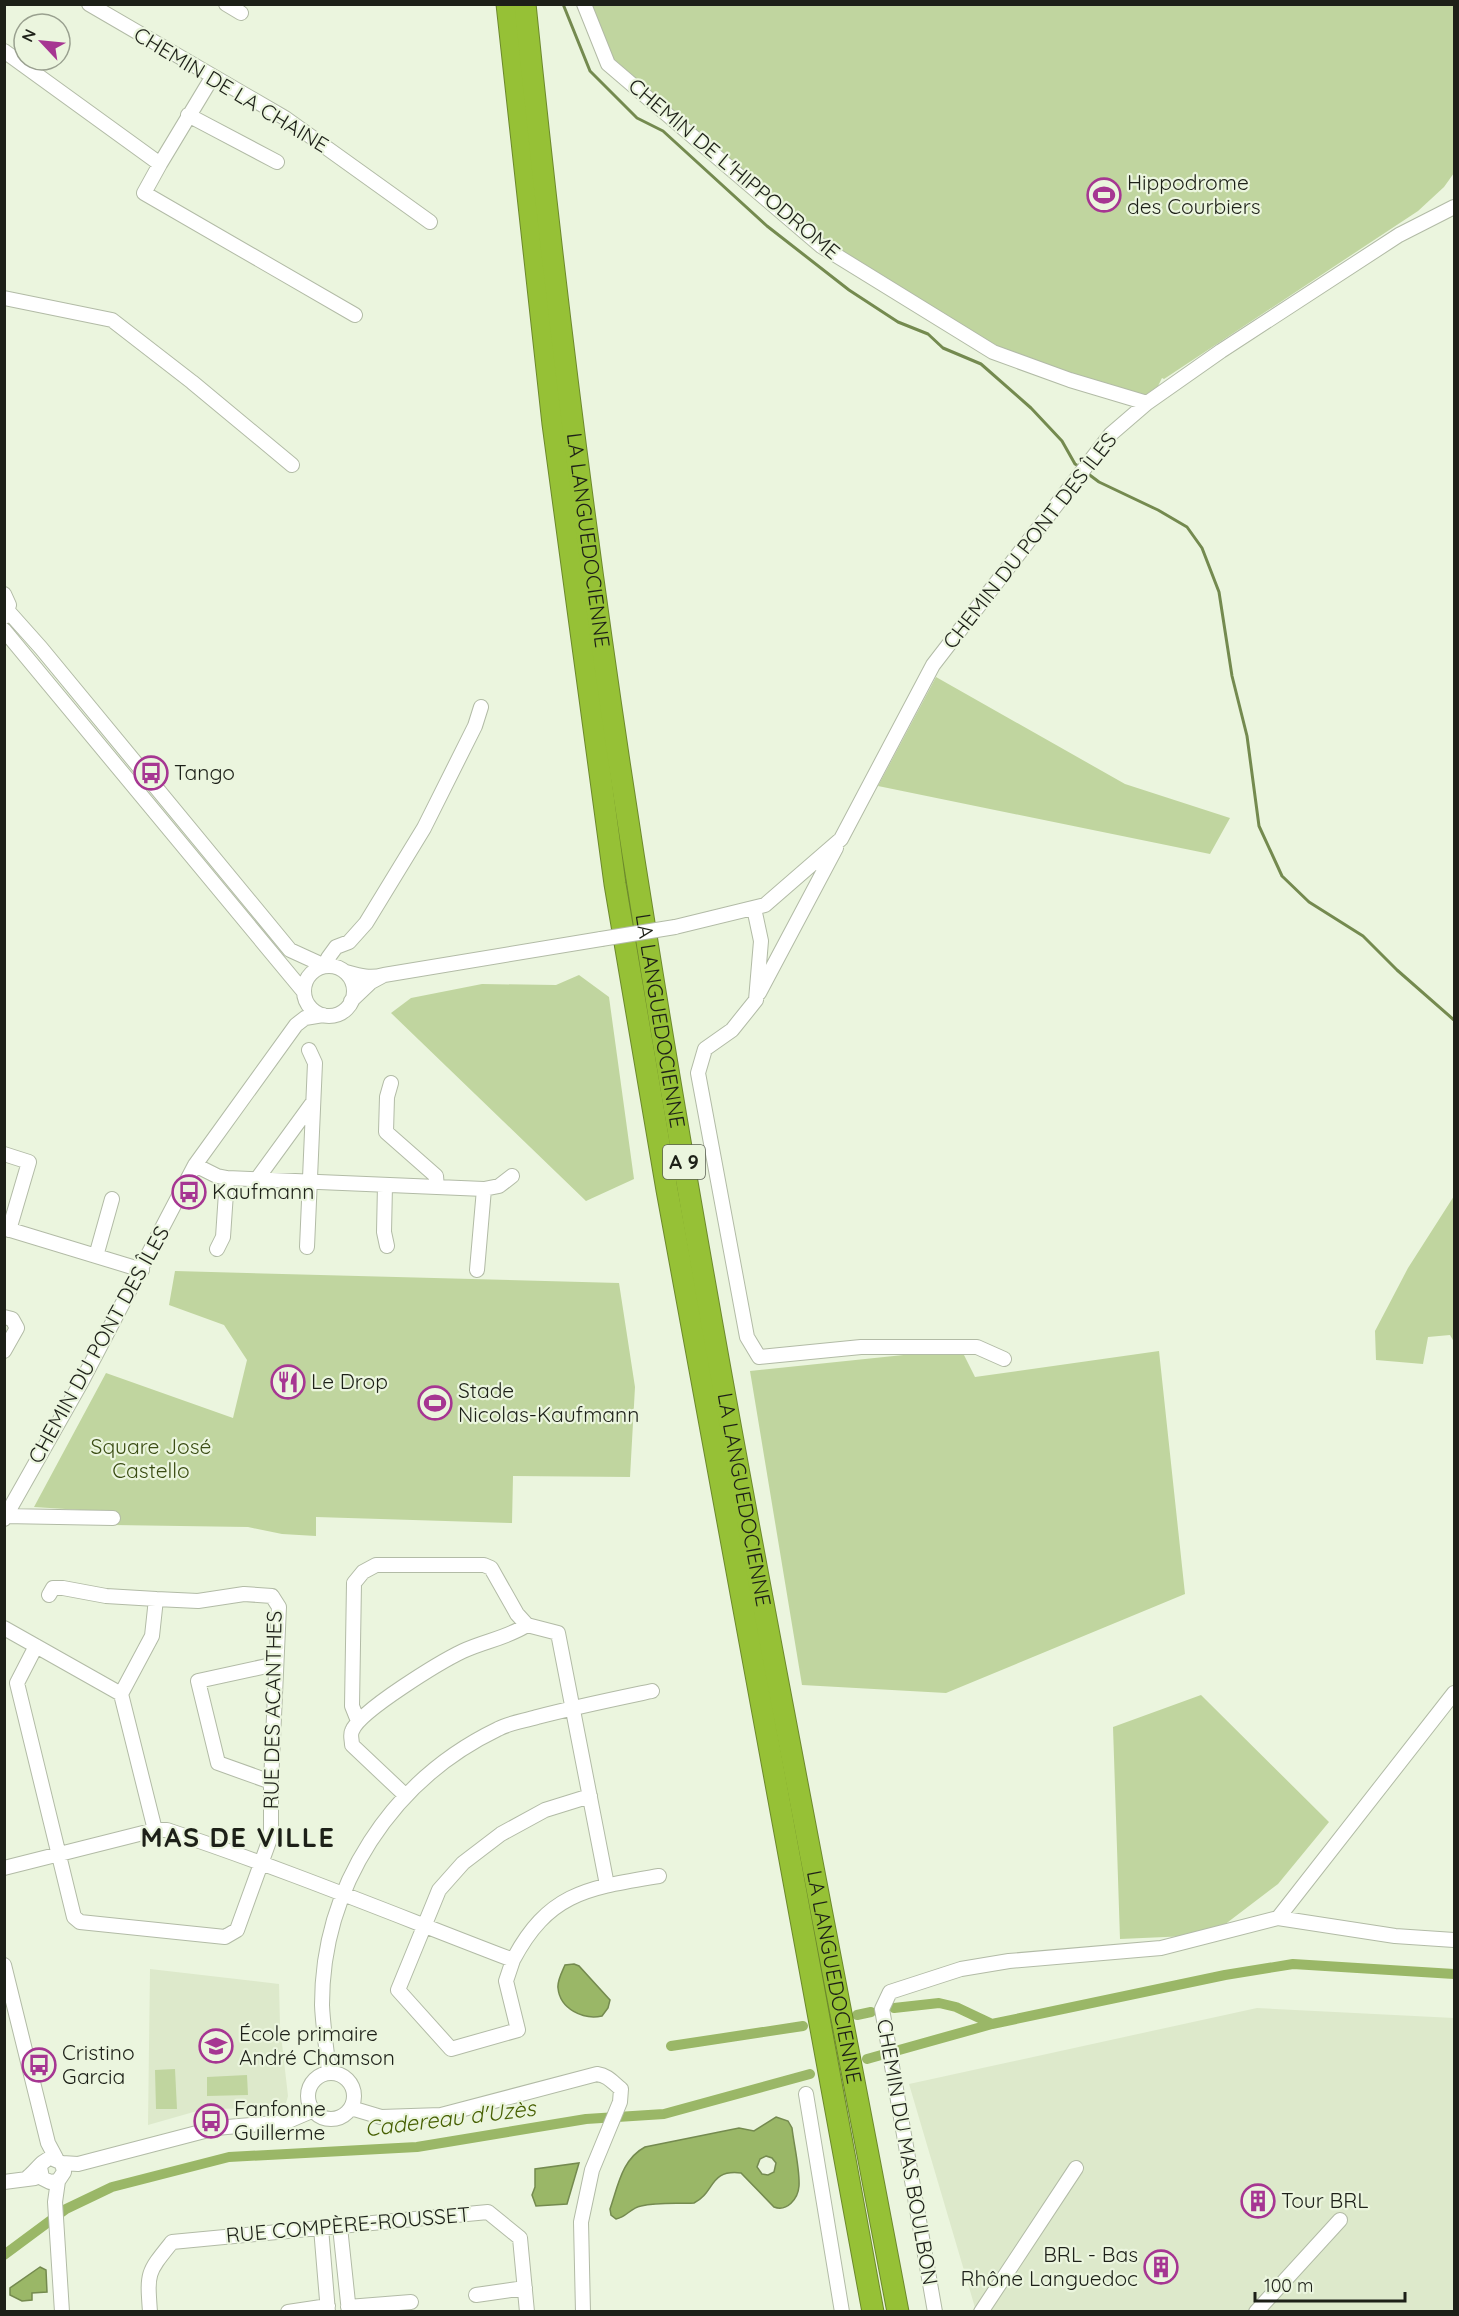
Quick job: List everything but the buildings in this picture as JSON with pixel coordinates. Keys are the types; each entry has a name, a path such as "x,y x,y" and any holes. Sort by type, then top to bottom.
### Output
{"highway":[{"name":"LA LANGUEDOCIENNE","path":"507,4 553,424 615,884 671,1212 873,2312"},
{"name":"LA LANGUEDOCIENNE","path":"525,4 576,460 610,707 648,950 732,1432 898,2312"}],"street":[{"name":"CHEMIN DE LA CHAINE","path":"89,4 285,118 430,222"},
{"path":"226,4 241,13"},
{"name":"CHEMIN DE L'HIPPODROME","path":"584,4 608,64 822,246 993,352 1070,380 1146,403"},
{"path":"4,51 160,164"},
{"path":"213,76 144,193 355,315"},
{"path":"188,115 276,162"},
{"name":"CHEMIN DU PONT DES ÎLES","path":"346,972 374,978 675,927 765,905 841,839 933,665 1111,434 1146,403 1221,351 1399,235 1455,207"},
{"path":"4,298 112,320 192,382 292,465"},
{"path":"4,594 9,605 6,614 42,648 290,950 346,972 354,988 349,1007 339,1014 329,1016 310,1008 304,994 4,630"},
{"path":"327,966 331,952 336,947 349,942 366,923 424,828 475,726 481,707"},
{"path":"841,839 756,1000 732,1030 705,1049 698,1073 747,1337 759,1357 861,1347 977,1347 1004,1359"},
{"path":"754,908 761,941 756,1000"},
{"path":"304,994 309,974 318,968 327,966"},
{"path":"351,1001 371,982 384,975"},
{"name":"CHEMIN DU PONT DES ÎLES","path":"5,1517 142,1270 195,1165 297,1024 304,994"},
{"path":"297,1024 305,1018 323,1015"},
{"path":"307,1247 315,1063 309,1050"},
{"path":"391,1083 387,1097 386,1131 436,1176 438,1187"},
{"path":"257,1179 313,1102"},
{"path":"4,1154 29,1162 7,1229 142,1270"},
{"path":"195,1165 217,1176 227,1178 484,1189 499,1186 512,1176"},
{"path":"217,1249 223,1237 227,1178"},
{"path":"385,1185 384,1232 387,1246"},
{"path":"477,1269 484,1189"},
{"path":"96,1256 112,1199"},
{"path":"4,1317 12,1319 17,1328 4,1351"},
{"path":"5,1517 113,1518"},
{"path":"358,1721 352,1706 354,1583 363,1572 376,1565 484,1565 491,1568 517,1614 527,1625 558,1633 607,1885"},
{"path":"49,1595 53,1588 63,1588 106,1596 156,1599 152,1636 121,1694 155,1830"},
{"name":"RUE DES ACANTHES","path":"59,1855 74,1917 80,1922 225,1937 237,1930 271,1836 271,1782 279,1607 272,1596 244,1594 198,1601 156,1599"},
{"path":"406,1796 352,1744 351,1732 358,1721 404,1687 464,1651 513,1634 527,1625"},
{"path":"4,1628 121,1694"},
{"path":"36,1647 17,1683 59,1855"},
{"path":"271,1782 218,1763 198,1681 276,1664"},
{"path":"329,2073 323,2021 323,1991 329,1942 342,1894 361,1854 384,1821 406,1796 448,1756 500,1728 572,1708 652,1691"},
{"path":"1455,1693 1278,1918 1395,1936 1455,1940"},
{"path":"590,1796 545,1810 501,1834 463,1863 438,1890 398,1990 451,2049 518,2030 507,1981 513,1960 536,1923 552,1908 572,1897 607,1885 659,1876"},
{"path":"4,1868 155,1830 167,1830 513,1960"},
{"name":"CHEMIN DU MAS BOULBON","path":"935,2312 882,2009 890,1992 961,1969 1009,1961 1161,1948 1278,1918"},
{"path":"4,1965 48,2143 49,2171 55,2202 62,2312"},
{"path":"329,2073 343,2077 353,2087 354,2102 351,2108 346,2114 332,2119 324,2118 314,2110 309,2097 312,2084 322,2075 329,2073"},
{"path":"351,2108 381,2117 441,2115 597,2074 612,2080 621,2089 620,2102 592,2170 581,2222 583,2312"},
{"path":"806,2094 842,2312"},
{"path":"4,2182 216,2128 286,2122 314,2110"},
{"path":"981,2312 1076,2169"},
{"name":"RUE COMPÈRE-ROUSSET","path":"150,2312 148,2280 150,2271 172,2242 488,2212 520,2238 527,2312"},
{"path":"1256,2312 1340,2220"},
{"path":"340,2227 349,2309 411,2302"},
{"path":"288,2312 328,2309 321,2228"},
{"path":"476,2295 525,2289"}],"shaded area":[{"path":"565,1965 579,1966 610,2000 602,2016 580,2014 563,2002 558,1988 559,1979"},
{"name":"École primaire André Chamson","path":"150,1969 279,1984 280,2026 288,2096 286,2103 280,2108 204,2109 148,2125"},
{"path":"1257,2008 1454,2018 1454,2311 976,2311 909,2084"},
{"path":"776,2117 788,2121 792,2128 799,2186 794,2200 787,2206 774,2207 741,2173 731,2173 718,2178 706,2194 694,2203 647,2205 637,2207 620,2218 616,2219 611,2215 610,2209 626,2166 637,2152 645,2147 739,2128 754,2131","holes":["766,2156 772,2158 776,2163 774,2172 768,2175 762,2174 757,2167 760,2159"]},
{"path":"579,2163 567,2204 536,2206 532,2195 535,2187 535,2169"},
{"path":"40,2267 46,2270 47,2292 32,2293 32,2300 22,2301 10,2295 10,2288"}],"green space":[{"name":"Hippodrome des Courbiers","path":"589,5 1454,5 1454,173 1444,187 1418,211 1164,379 1162,378 1158,386 1141,398 997,350 998,346 925,307 835,248 610,56"},
{"path":"936,677 1125,784 1230,818 1210,854 878,786"},
{"path":"579,975 609,997 634,1179 586,1201 391,1013 411,998 482,984 556,985"},
{"path":"1454,1196 1454,1342 1450,1335 1428,1337 1423,1364 1376,1360 1375,1331 1408,1268"},
{"name":"Stade Nicolas-Kaufmann","path":"175,1271 619,1283 635,1387 630,1477 513,1476 512,1523 316,1517 316,1536 282,1534 248,1527 113,1525 112,1512 34,1507 106,1373 233,1418 247,1360 224,1325 169,1305"},
{"path":"961,1349 975,1377 1159,1351 1185,1594 946,1693 802,1685 750,1371"},
{"path":"1201,1695 1329,1822 1278,1884 1211,1935 1120,1939 1113,1727"},
{"path":"175,2069 177,2109 156,2109 155,2070"},
{"path":"247,2075 248,2095 207,2096 207,2077"}],"waterway":[{"path":"563,4 590,71 637,118 663,131 767,226 849,290 898,322 928,334 943,348 981,364 1031,408 1062,441 1075,464 1080,467"},
{"path":"1087,473 1099,482 1158,510 1187,527 1202,548 1219,592 1232,676 1247,736 1259,826 1282,876 1309,902 1363,936 1397,970 1454,1020"},
{"path":"867,2059 992,2024 1225,1975 1293,1964 1454,1974"},
{"path":"894,2008 939,2003 956,2007 992,2024"},
{"path":"857,2015 871,2012"},
{"path":"671,2046 803,2026"},
{"name":"Cadereau d'Uzès","path":"4,2255 66,2209 112,2187 229,2157 417,2147 586,2119 664,2114 810,2074"}],"place":[{"name":"Hippodrome des Courbiers","path":"1104,195"},
{"name":"Tango","path":"151,773"},
{"name":"Kaufmann","path":"189,1192"},
{"name":"Le Drop","path":"288,1382"},
{"name":"Stade Nicolas-Kaufmann","path":"435,1403"},
{"name":"École primaire André Chamson","path":"216,2046"},
{"name":"Cristino Garcia","path":"39,2065"},
{"name":"Fanfonne Guillerme","path":"211,2121"},
{"name":"Tour BRL","path":"1258,2201"},
{"name":"BRL - Bas Rhône Languedoc","path":"1161,2267"}],"district":[{"name":"MAS DE VILLE","path":"238,1838"}],"park label":[{"name":"Square José Castello","path":"151,1459"}]}
